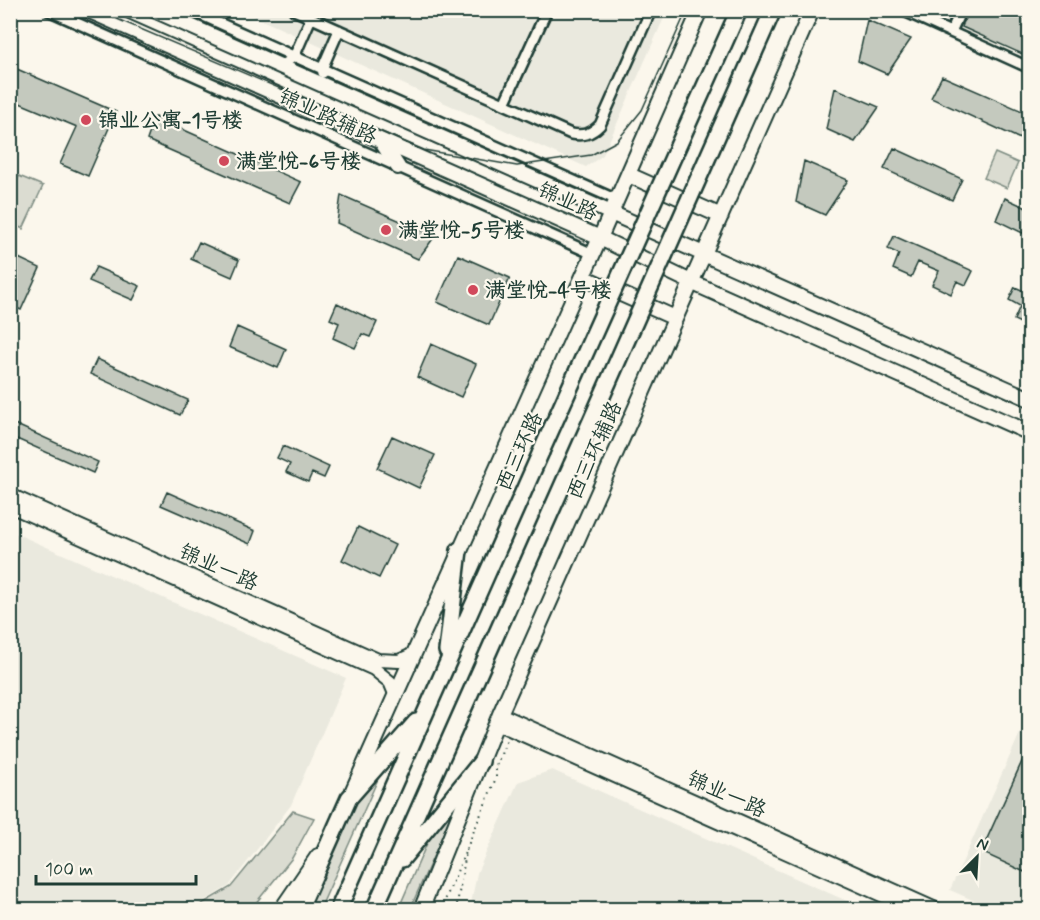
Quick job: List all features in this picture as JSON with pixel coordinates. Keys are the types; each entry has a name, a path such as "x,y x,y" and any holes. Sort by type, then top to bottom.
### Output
{"highway":[{"name":"西三环路","path":"338,909 739,10"},
{"path":"374,909 773,10"},
{"path":"445,668 459,550"},
{"path":"299,909 349,798 426,710"},
{"path":"389,875 481,762"}],"main road":[{"name":"锦业路","path":"88,10 600,238 691,282 1029,433"},
{"name":"锦业路","path":"154,10 1029,399"},
{"path":"349,798 629,174 700,10"},
{"name":"西三环辅路","path":"421,909 498,719 813,10"},
{"path":"381,141 398,167"},
{"path":"629,174 721,216"},
{"path":"583,277 675,318"},
{"path":"281,909 333,834"}],"street":[{"name":"锦业路辅路","path":"48,10 593,254"},
{"name":"锦业路辅路","path":"190,10 617,200"},
{"path":"294,10 572,134 582,136 594,131 600,125 651,10"},
{"path":"504,104 547,10"},
{"path":"902,10 1029,68"},
{"path":"951,32 961,10"},
{"path":"280,66 294,57 311,18"},
{"path":"326,87 322,69 339,30"},
{"name":"锦业一路","path":"10,495 378,660 399,661 412,655"},
{"name":"锦业一路","path":"10,506 374,669 390,682 395,694"},
{"name":"锦业一路","path":"498,719 512,730 915,909"},
{"name":"锦业一路","path":"498,719 938,909"}],"path":[{"path":"441,909 496,778 496,766 512,730"},
{"path":"456,909 468,843"}],"shaded area":[{"path":"242,11 667,11 603,155 586,167"},
{"path":"995,153 1018,163 1007,188 984,178"},
{"path":"19,176 43,186 23,229 11,223 11,196"},
{"path":"10,531 346,678 291,805 229,886 190,909 11,909"},
{"path":"1029,713 1029,909 993,909 950,890"},
{"path":"552,770 865,909 470,909 477,873 518,782"},
{"path":"378,779 320,909 307,910 354,806"},
{"path":"451,810 452,814 410,909 398,910 431,834"},
{"path":"293,811 314,818 292,858 251,909 193,909 231,887"}],"building":[{"path":"968,10 1029,10 1029,57 962,27"},
{"path":"867,20 911,39 887,74 858,61"},
{"name":"锦业公寓-1号楼","path":"10,66 116,112 88,176 60,164 77,127 10,99"},
{"path":"942,76 1029,114 1029,143 931,98"},
{"path":"835,88 879,107 855,142 826,129"},
{"name":"满堂悦-6号楼","path":"155,117 301,182 290,203 147,140"},
{"path":"894,148 962,179 952,200 884,169"},
{"path":"804,161 848,180 825,215 796,202"},
{"name":"满堂悦-5号楼","path":"341,195 435,236 418,259 337,223"},
{"path":"1005,198 1029,209 1029,236 996,220"},
{"path":"894,236 973,271 966,285 957,281 951,294 932,285 939,271 918,262 911,277 893,269 899,254 888,249"},
{"path":"199,242 239,260 232,277 191,259"},
{"path":"10,254 40,268 21,310 10,305"},
{"name":"满堂悦-4号楼","path":"458,255 510,278 489,325 437,302"},
{"path":"96,267 140,286 133,300 89,281"},
{"path":"1029,285 1029,327 1014,320 1020,306 1009,300 1015,287 1026,292"},
{"path":"337,303 377,322 370,337 362,334 355,348 333,338 339,323 330,319"},
{"path":"237,327 286,349 278,368 229,347"},
{"path":"431,344 476,364 461,397 417,377"},
{"path":"97,359 188,400 180,415 90,374"},
{"path":"10,422 98,462 93,473 10,436"},
{"path":"392,436 435,455 419,488 377,468"},
{"path":"283,446 329,467 324,478 312,473 308,482 286,472 290,464 277,458"},
{"path":"167,492 255,531 250,544 161,505"},
{"path":"358,527 395,545 379,578 342,560"},
{"path":"1029,746 1029,874 981,852"}],"tram line":[{"path":"96,10 424,150 517,166 591,155 617,141 642,110 687,10"}],"place":[{"name":"锦业公寓-1号楼","path":"86,120"},
{"name":"满堂悦-6号楼","path":"224,161"},
{"name":"满堂悦-5号楼","path":"386,230"},
{"name":"满堂悦-4号楼","path":"473,290"}]}
